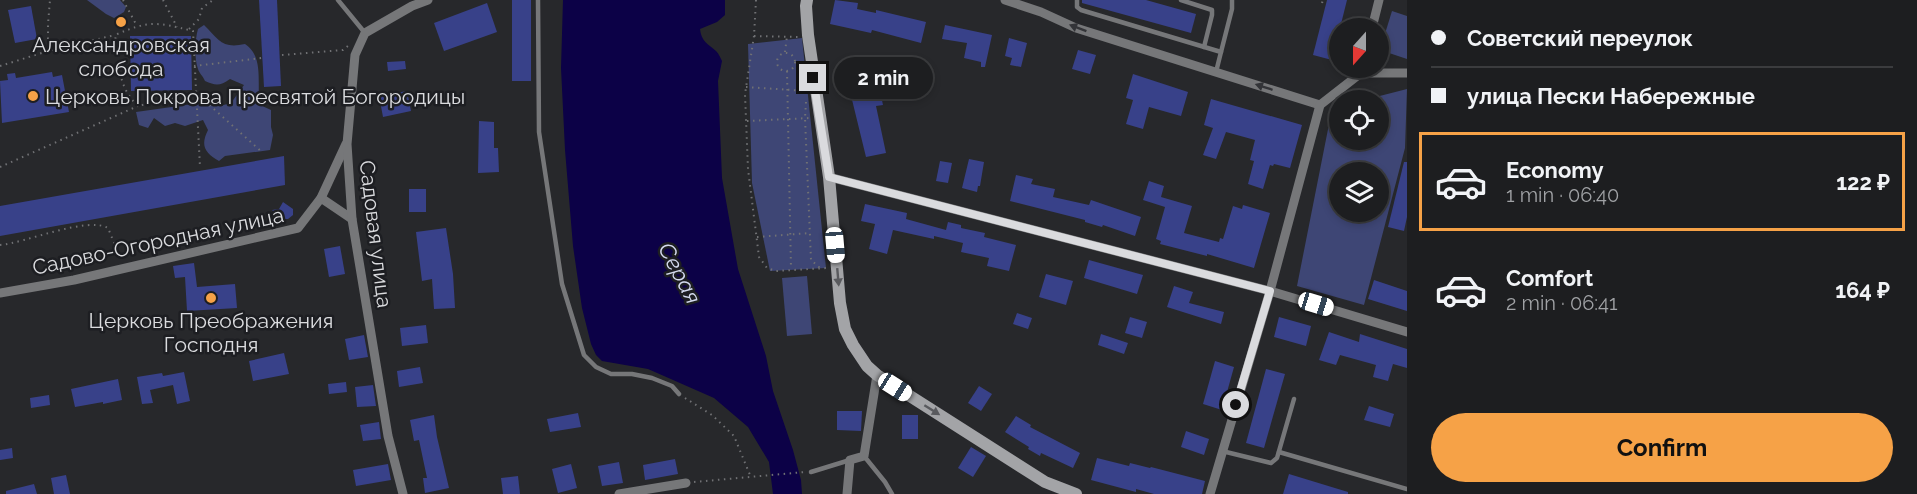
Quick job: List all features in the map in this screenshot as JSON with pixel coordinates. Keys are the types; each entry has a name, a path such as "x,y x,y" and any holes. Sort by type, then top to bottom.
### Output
{"main road":[{"path":"807,0 807,35 829,177 840,303 845,329 867,366 877,375 1045,482 1062,491 1076,494"}],"street":[{"path":"365,33 412,6 428,0"},
{"path":"1005,0 1041,12 1076,28 1320,105"},
{"path":"1374,18 1379,0"},
{"name":"Садовая улица","path":"365,33 355,55 346,144 352,219 388,436 403,494"},
{"path":"1389,72 1407,73"},
{"path":"1210,494 1270,291 1320,105 1352,78"},
{"name":"Садово-Огородная улица","path":"0,293 74,280 298,228 321,198 346,144"},
{"path":"829,177 1270,291 1407,332"},
{"path":"321,198 352,219"},
{"path":"847,494 850,460 864,456 877,375"},
{"path":"619,494 686,483"}],"lane":[{"path":"338,0 365,33"},
{"path":"538,0 539,132 562,284 584,355 596,368 610,374 632,374 652,378 672,386 679,394"},
{"path":"1077,0 1077,7 1081,10 1221,52"},
{"path":"1181,0 1212,10 1204,47"},
{"path":"1216,72 1232,9 1232,0"},
{"path":"1222,451 1271,464 1277,458 1294,399"},
{"path":"1279,452 1407,489"},
{"path":"864,456 892,494"},
{"path":"811,472 850,460"}],"path":[{"path":"48,51 50,0"},
{"path":"123,0 137,26"},
{"path":"163,0 177,27"},
{"path":"188,30 199,19 202,8 213,0"},
{"path":"756,0 754,36 746,87 746,121 748,169 759,257 767,268 776,271 837,268"},
{"path":"0,66 157,22 193,31 200,167"},
{"path":"115,35 123,84 129,97 138,106"},
{"path":"754,36 804,37"},
{"path":"785,52 787,36"},
{"path":"282,55 343,50"},
{"path":"785,52 794,56 795,61 791,69 787,71 780,69 776,62 778,55 785,52"},
{"path":"194,66 262,58"},
{"path":"787,71 791,270"},
{"path":"746,87 812,91 805,104 811,260 821,269"},
{"path":"0,167 138,106 196,93"},
{"path":"196,93 263,153"},
{"path":"746,121 816,118"},
{"path":"0,245 95,224 108,228 115,245"},
{"path":"757,237 810,233"},
{"path":"679,394 712,415 734,436 750,476"},
{"path":"686,483 811,472"}],"shaded area":[{"path":"87,0 120,0 126,7 124,12 114,18"},
{"path":"1392,11 1407,16 1407,59 1389,53 1389,21"},
{"path":"204,25 222,42 231,45 245,44 255,56 260,105 271,110 273,135 270,150 225,156 219,161 205,148 204,140 208,130 203,120 185,126 175,123 165,126 154,118 148,128 139,125 136,112 200,103 210,98 220,106 231,103 244,85 230,79 218,84 205,81 197,65 195,54 198,29"},
{"path":"802,38 826,268 770,271 752,183 748,44"},
{"path":"1407,89 1405,148 1389,209 1389,162 1329,162 1329,222 1386,222 1364,305 1297,286 1329,124 1329,150 1389,150 1389,94"},
{"path":"807,276 812,334 787,336 782,278"}],"water":[{"name":"Серая","path":"563,0 725,0 725,15 717,22 700,29 703,39 717,52 722,61 718,81 722,178 738,269 766,356 773,391 793,450 801,480 802,494 773,494 769,462 748,427 714,398 648,369 602,361 596,355 582,308 573,246 561,68"}],"building":[{"path":"259,0 277,0 281,86 264,87"},
{"path":"512,0 531,0 531,81 512,81"},
{"path":"835,0 858,3 857,9 876,13 876,10 926,22 921,43 872,30 871,33 830,24"},
{"path":"1082,0 1146,0 1196,14 1191,33 1082,3"},
{"path":"1327,0 1347,0 1342,18 1329,18 1329,59 1313,55"},
{"path":"487,3 497,32 444,51 434,23"},
{"path":"31,6 37,39 15,43 8,10"},
{"path":"945,25 992,35 985,67 981,67 981,62 964,58 967,43 942,39"},
{"path":"130,36 191,36 192,90 131,91"},
{"path":"1009,38 1027,43 1021,67 1010,65 1012,58 1005,56"},
{"path":"1078,50 1096,55 1090,74 1072,69"},
{"path":"405,61 406,69 388,71 387,62"},
{"path":"874,64 883,105 876,106 886,153 866,157 845,71"},
{"name":"Церковь Покрова Пресвятой Богородицы","path":"52,72 53,77 62,75 69,112 2,123 0,81 8,80 7,74 15,73 16,78"},
{"path":"1133,74 1188,92 1181,116 1149,107 1143,129 1126,124 1133,100 1126,98"},
{"path":"407,91 411,111 383,117 379,96"},
{"path":"1211,99 1302,125 1290,168 1270,165 1263,189 1248,184 1254,161 1250,160 1255,140 1226,132 1216,159 1203,155 1213,128 1204,125"},
{"path":"479,121 494,122 494,148 498,148 499,172 478,173"},
{"path":"284,156 285,185 0,236 0,206"},
{"path":"969,159 984,162 977,192 962,188"},
{"path":"940,161 952,163 948,183 936,181"},
{"path":"1404,162 1407,162 1407,217 1404,231 1388,227"},
{"path":"1016,175 1033,179 1031,184 1055,189 1053,197 1089,205 1091,200 1141,217 1135,236 1103,225 1102,227 1085,222 1085,220 1010,201"},
{"path":"1149,181 1164,186 1161,197 1192,206 1184,233 1219,242 1220,238 1223,239 1233,206 1242,209 1243,205 1270,213 1254,268 1207,254 1207,256 1160,244 1161,241 1156,239 1165,207 1143,200"},
{"path":"409,189 426,189 426,212 409,212"},
{"path":"283,202 293,209 293,215 288,219 282,219 272,210 279,209"},
{"path":"865,204 907,213 906,219 946,230 948,222 961,225 961,228 985,233 984,237 1016,245 1009,271 987,266 989,258 961,252 963,243 934,236 934,239 893,230 887,254 869,249 875,224 861,221"},
{"path":"446,228 453,274 455,308 434,309 432,279 422,281 416,232"},
{"path":"340,246 345,274 329,277 324,249"},
{"path":"1089,260 1143,275 1137,294 1084,278"},
{"name":"Церковь Преображения Господня","path":"194,263 197,287 235,284 237,308 187,311 185,277 175,278 173,266"},
{"path":"1046,274 1073,281 1066,305 1039,297"},
{"path":"1374,280 1407,291 1407,311 1368,299"},
{"path":"1174,286 1193,292 1189,303 1224,312 1221,324 1167,307"},
{"path":"1017,313 1032,318 1028,329 1013,324"},
{"path":"1130,317 1147,322 1142,338 1125,333"},
{"path":"1279,317 1311,326 1306,346 1274,337"},
{"path":"426,325 428,343 402,346 400,328"},
{"path":"1329,332 1359,342 1360,334 1407,349 1407,368 1393,364 1388,381 1373,377 1376,365 1340,355 1336,365 1319,360"},
{"path":"1101,334 1128,343 1124,354 1098,345"},
{"path":"364,335 368,357 349,360 345,339"},
{"path":"284,353 289,374 253,381 249,361"},
{"path":"1215,361 1234,367 1222,410 1203,404"},
{"path":"420,367 423,383 399,387 397,371"},
{"path":"1266,369 1285,374 1264,448 1246,443"},
{"path":"184,372 190,401 177,404 173,385 150,390 153,403 142,404 137,377"},
{"path":"118,379 122,400 75,407 71,389"},
{"path":"346,382 347,392 329,394 328,384"},
{"path":"373,385 376,406 357,407 355,387"},
{"path":"979,386 992,394 981,411 968,403"},
{"path":"49,395 50,405 31,408 30,398"},
{"path":"1369,406 1394,414 1390,427 1364,420"},
{"path":"837,411 862,411 861,431 837,430"},
{"path":"578,413 581,427 550,432 547,419"},
{"path":"434,415 449,488 425,493 423,478 427,478 419,440 414,441 410,420"},
{"path":"902,415 918,415 918,439 902,439"},
{"path":"1016,416 1031,425 1030,427 1080,453 1073,468 1041,453 1040,456 1005,432"},
{"path":"379,422 381,439 363,441 360,425"},
{"path":"1186,431 1209,439 1204,455 1181,447"},
{"path":"971,447 986,456 973,477 958,468"},
{"path":"12,448 13,458 0,460 0,450"},
{"path":"1097,458 1129,466 1130,463 1151,467 1205,481 1202,494 1154,494 1136,489 1136,492 1091,480"},
{"path":"675,459 678,474 645,480 643,465"},
{"path":"619,462 623,483 602,486 598,466"},
{"path":"388,464 391,480 356,486 353,470"},
{"path":"571,464 577,488 558,493 552,469"},
{"path":"1289,474 1348,492 1348,494 1283,494"},
{"path":"66,475 70,494 54,494 51,478"},
{"path":"518,476 520,494 503,494 501,478"},
{"path":"34,484 37,494 6,494 6,491"}],"place":[{"name":"Александровская слобода","path":"121,22"},
{"name":"Церковь Покрова Пресвятой Богородицы","path":"33,96"},
{"name":"Церковь Преображения Господня","path":"211,298"}],"route":[{"path":"813,78 829,177 1270,291 1236,405"}]}
